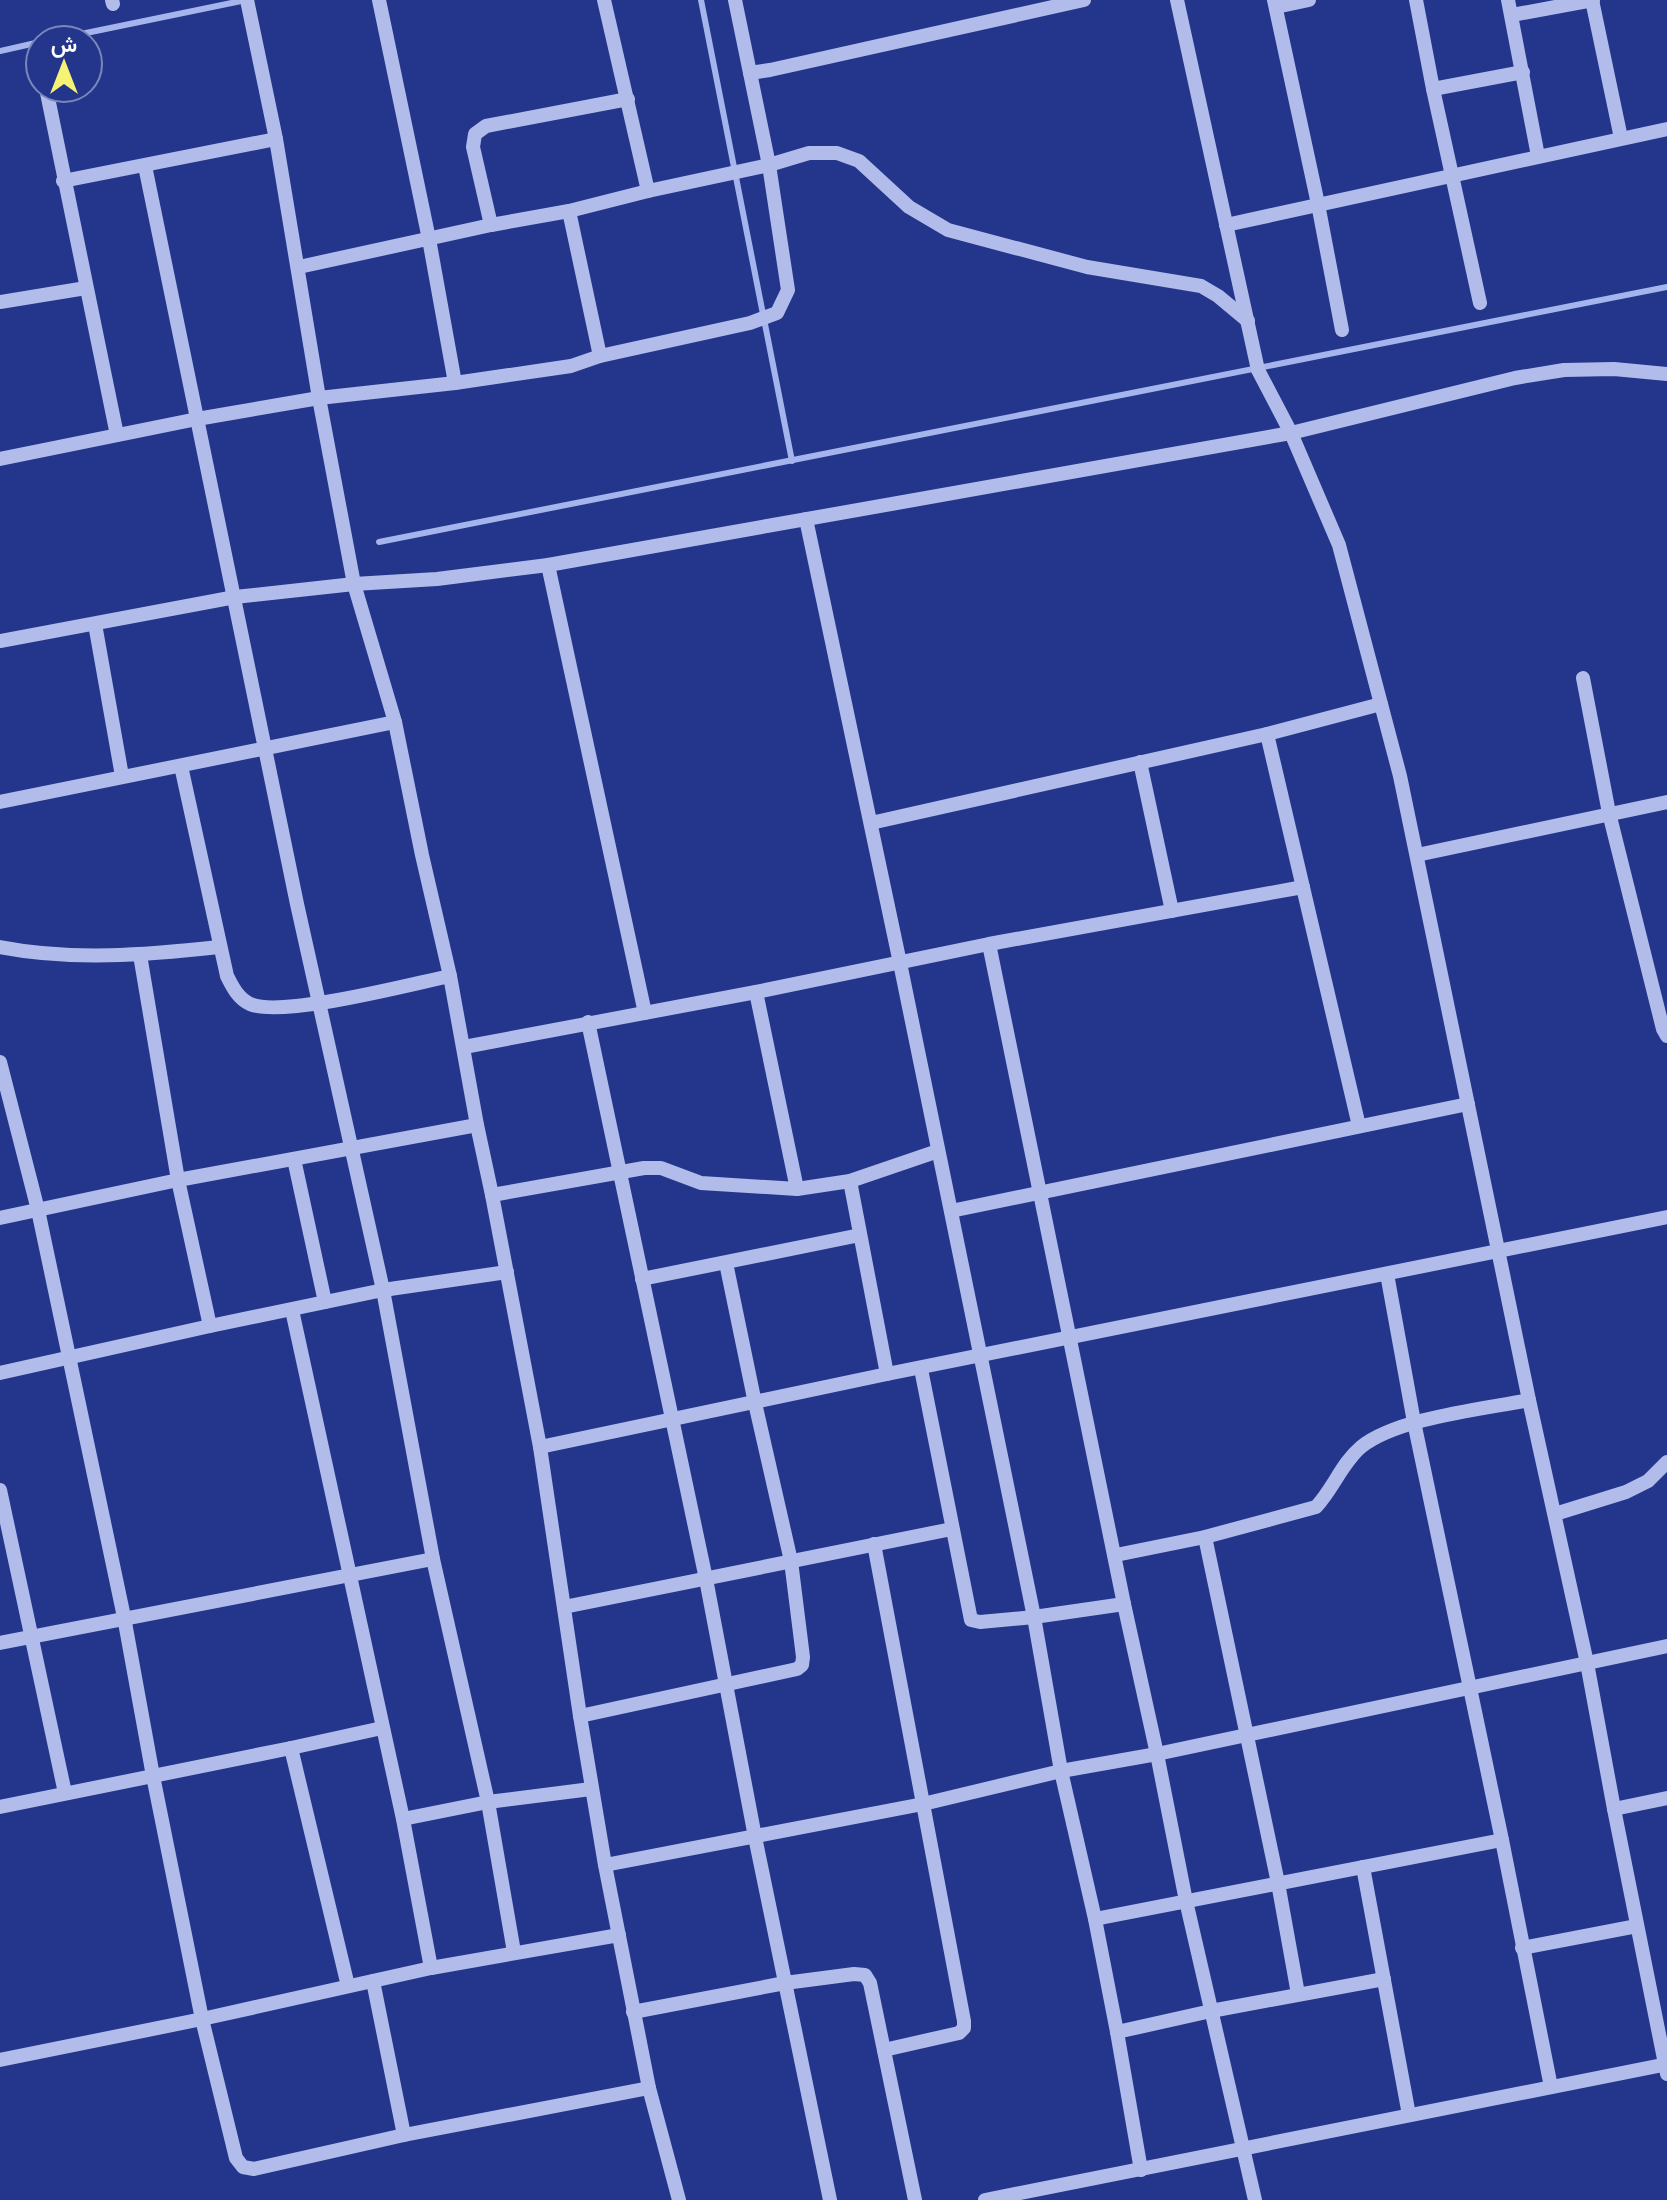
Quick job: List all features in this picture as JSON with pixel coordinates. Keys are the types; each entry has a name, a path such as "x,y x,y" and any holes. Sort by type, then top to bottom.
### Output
{"street":[{"path":"247,0 276,139 354,584 395,722 464,1047 540,1447 605,1865 649,2088 679,2200"},
{"path":"379,0 429,239 455,383"},
{"path":"604,0 648,191"},
{"path":"0,459 319,398 571,366 600,356 750,323 777,313 788,290 769,165 735,0"},
{"path":"750,73 1084,0"},
{"path":"985,2200 1551,2087 1666,2068 1587,1663 1529,1400 1400,776 1339,545 1257,363 1177,0"},
{"path":"1309,0 1275,4 1342,330"},
{"path":"1416,0 1480,303"},
{"path":"1538,156 1510,7 1592,0 1621,138"},
{"path":"1433,89 1523,72"},
{"path":"491,225 473,147 475,134 486,126 628,99"},
{"path":"49,104 117,435"},
{"path":"1226,225 1667,129"},
{"path":"63,181 276,139"},
{"path":"299,267 569,211 809,153 837,153 859,161 909,207 948,230 1087,267 1201,286 1248,321"},
{"path":"145,166 265,749 383,1290 433,1559 488,1802 514,1952"},
{"path":"569,211 600,356"},
{"path":"0,302 86,288"},
{"path":"0,641 235,597 437,579 548,565 1291,433 1527,376 1564,370 1614,369 1667,374"},
{"path":"806,519 1034,1617 1061,1771 1095,1919 1141,2170"},
{"path":"548,565 645,1013"},
{"path":"95,624 122,776"},
{"path":"1583,678 1609,813 1667,1036"},
{"path":"871,823 1267,734 1381,704"},
{"path":"0,802 395,722"},
{"path":"1267,734 1359,1126"},
{"path":"1140,762 1172,911"},
{"path":"181,766 219,947 227,976 236,993 249,1003 264,1008 320,1003 450,976"},
{"path":"1417,855 1667,802"},
{"path":"464,1047 989,944 1303,887"},
{"path":"989,944 1186,1901 1255,2200"},
{"path":"0,947 51,955 140,955 219,947"},
{"path":"140,955 178,1180 210,1326"},
{"path":"756,992 797,1189"},
{"path":"588,1022 706,1579 755,1837 830,2200"},
{"path":"1,1065 38,1210 70,1358 202,2019 236,2158 243,2167 254,2169 404,2135 649,2088"},
{"path":"951,1211 1468,1104"},
{"path":"0,1218 178,1180 477,1125"},
{"path":"492,1195 644,1168 661,1168 701,1183 797,1189 850,1181 938,1151"},
{"path":"294,1159 325,1302"},
{"path":"850,1181 887,1374"},
{"path":"540,1447 1667,1217"},
{"path":"642,1279 860,1235"},
{"path":"580,1716 726,1686 797,1669 802,1665 791,1561 726,1263"},
{"path":"0,1373 383,1290 507,1272"},
{"path":"1387,1274 1414,1422 1551,2087"},
{"path":"292,1310 403,1819 431,1968"},
{"path":"921,1369 971,1620 980,1622 1034,1617 1124,1604"},
{"path":"1116,1555 1205,1537 1316,1507 1358,1449 1370,1441 1414,1422 1529,1400"},
{"path":"1555,1514 1626,1492 1648,1481 1667,1462"},
{"path":"0,1491 65,1793"},
{"path":"564,1607 952,1529"},
{"path":"1205,1537 1278,1883 1298,1994"},
{"path":"874,1544 964,2021 964,2028 959,2033 884,2050"},
{"path":"0,1643 433,1559"},
{"path":"605,1865 923,1804 1061,1771 1157,1754 1667,1646"},
{"path":"0,1807 382,1728"},
{"path":"291,1748 348,1986"},
{"path":"403,1819 488,1802 591,1789"},
{"path":"1614,1809 1667,1798"},
{"path":"1095,1919 1502,1840"},
{"path":"1363,1867 1409,2115"},
{"path":"1522,1948 1637,1926"},
{"path":"0,2060 431,1968 619,1935"},
{"path":"633,2012 785,1983 865,1975 870,1983 915,2200"},
{"path":"1117,2032 1384,1979"},
{"path":"373,1981 404,2135"}],"waterway":[{"path":"104,29 246,0"},
{"path":"701,0 792,461"},
{"path":"0,51 24,46"},
{"path":"379,542 1667,287"}]}
